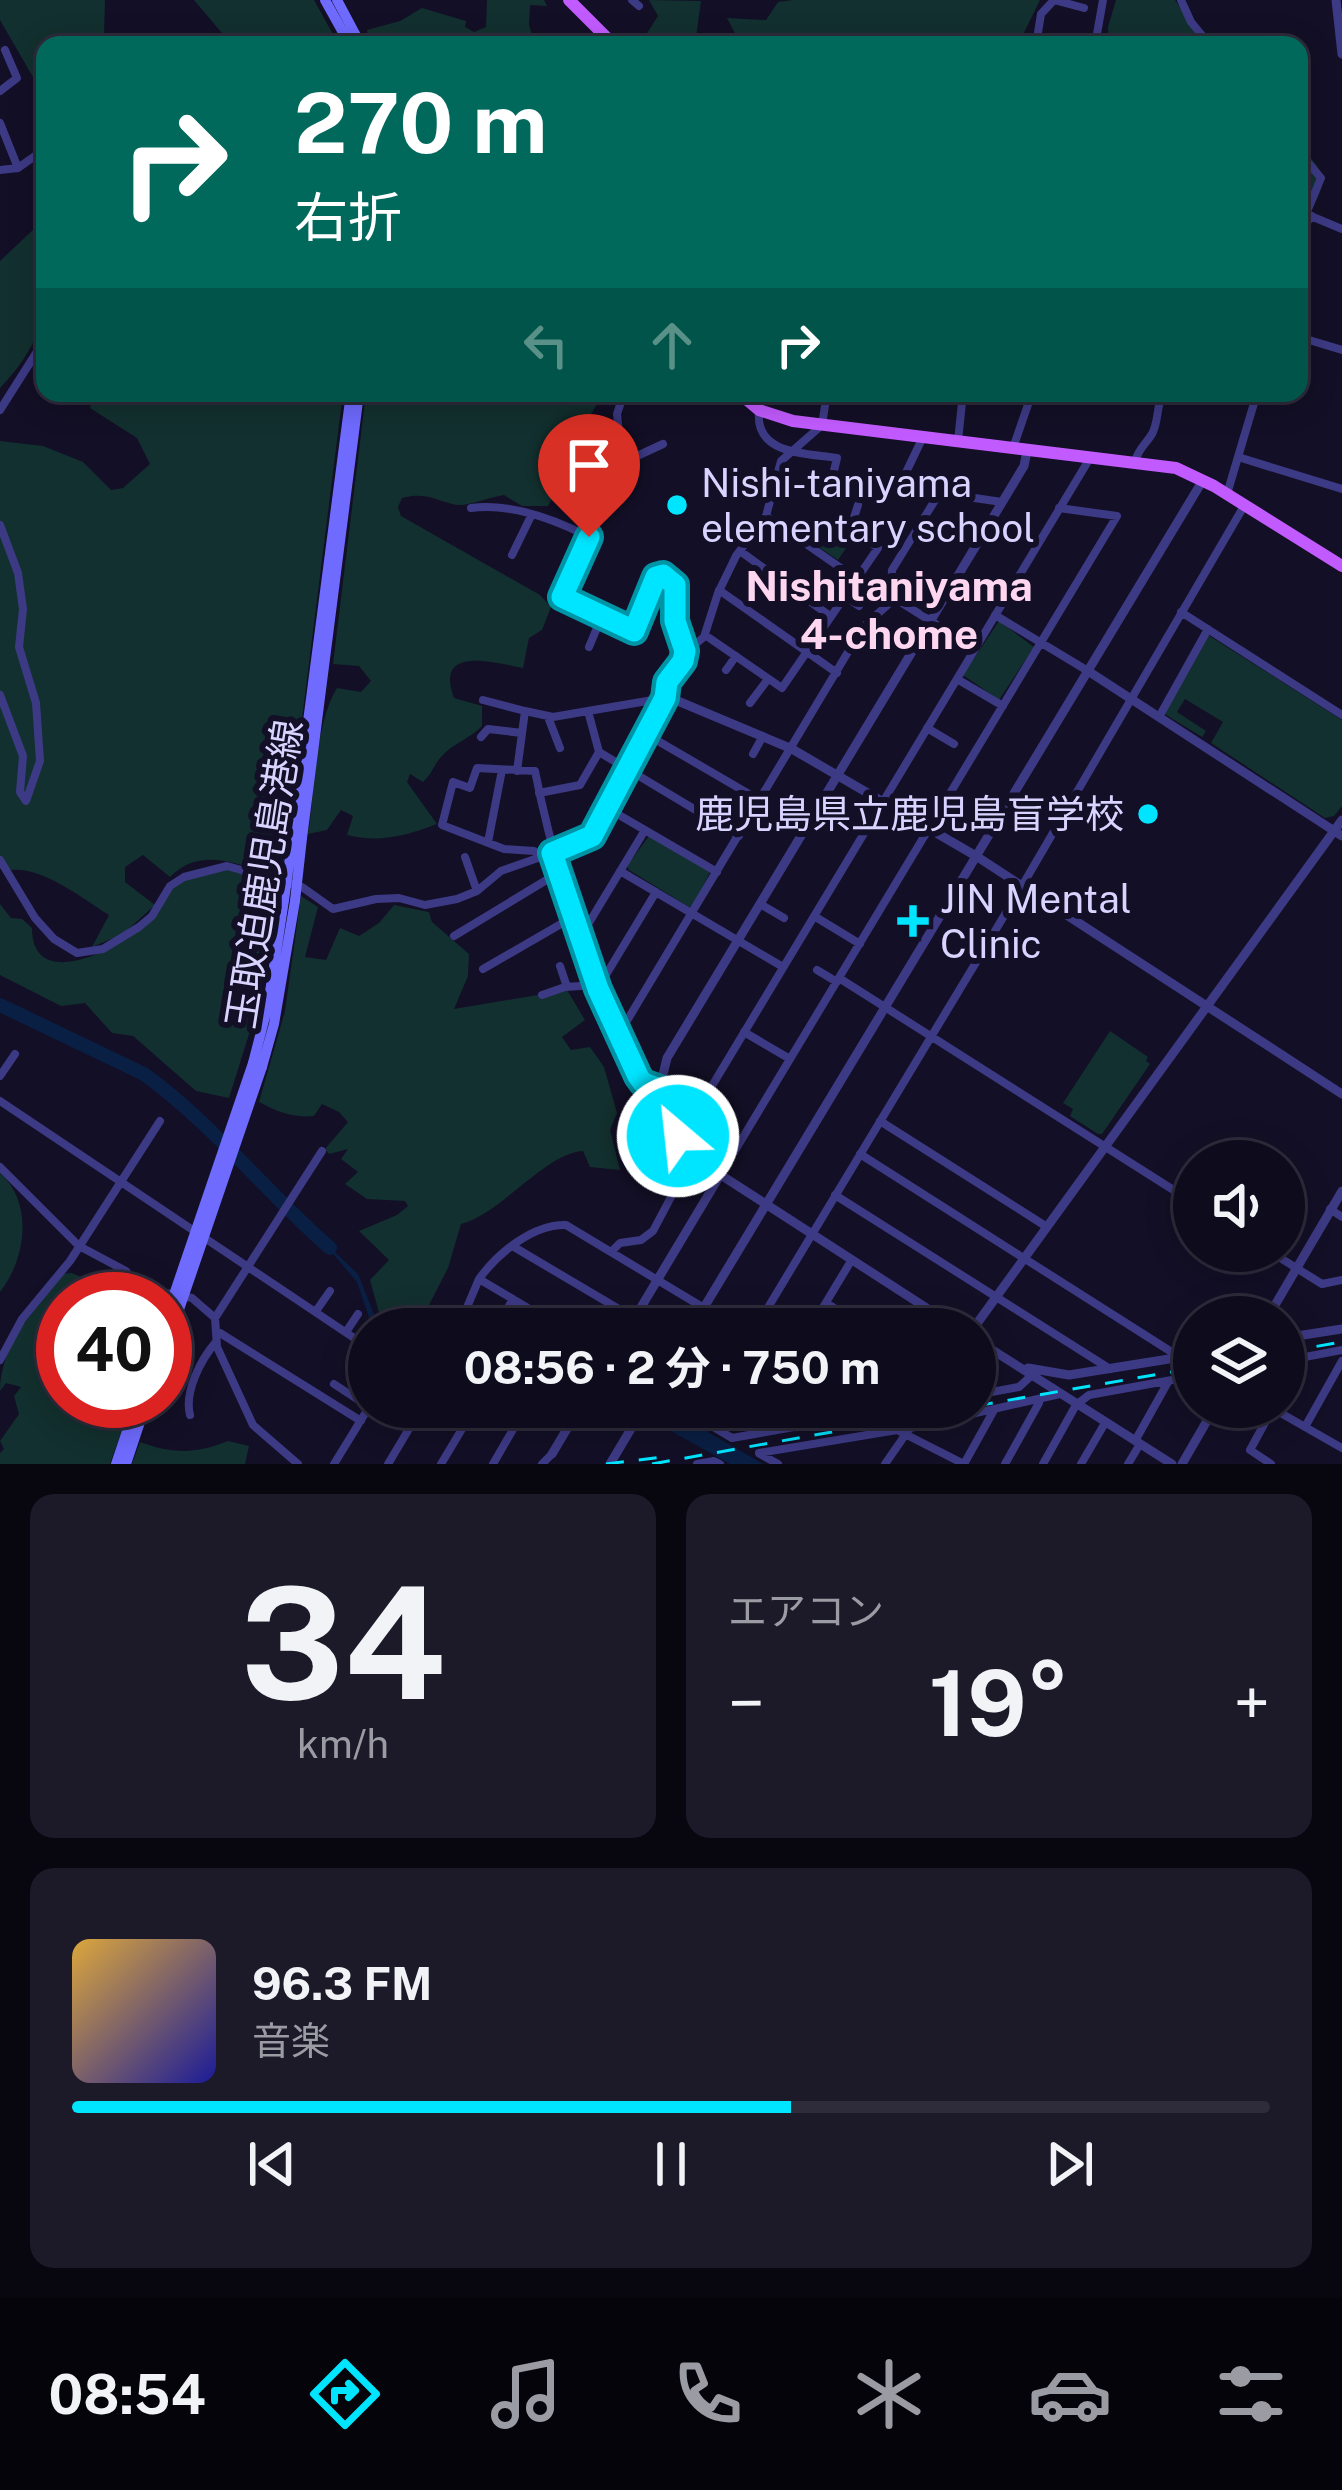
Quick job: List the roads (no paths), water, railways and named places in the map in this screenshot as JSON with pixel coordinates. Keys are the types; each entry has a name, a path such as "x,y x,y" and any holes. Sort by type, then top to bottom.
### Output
{"main road":[{"path":"326,0 345,36"},
{"path":"337,0 356,36"},
{"path":"569,0 605,36"},
{"name":"玉取迫鹿児島港線","path":"187,1272 257,1065 289,900 354,402"},
{"path":"750,402 785,419 822,425 1176,468 1342,566"},
{"path":"116,1464 128,1428"},
{"path":"126,1464 139,1428"}],"street":[{"path":"1037,36 1041,14 1054,0 1084,8"},
{"path":"1096,36 1102,0"},
{"path":"1181,0 1203,36"},
{"path":"1336,0 1342,54"},
{"path":"0,91 17,78 5,50"},
{"path":"0,122 18,168"},
{"path":"0,170 18,168 36,155"},
{"path":"1308,162 1322,178 1308,211"},
{"path":"1308,217 1342,229"},
{"path":"1308,340 1342,350"},
{"path":"0,410 36,353"},
{"path":"621,402 616,414 622,463 562,597 634,631 656,577 663,575 675,585 675,621 685,653"},
{"path":"0,860 35,917 54,939 77,952 103,949 139,927 152,916 170,886 184,877 227,866 302,887 333,909 392,898 425,905 477,891 496,874 591,838 665,698 667,682 685,653 705,634 719,590 766,516 778,467 788,452 822,425 826,402"},
{"path":"957,443 962,402"},
{"path":"926,1308 719,1177 686,1148 660,1089 667,1058 1024,466 1020,450 1030,402"},
{"path":"1135,461 1138,448 1153,431 1158,402"},
{"path":"1227,494 1254,402"},
{"path":"759,410 758,422 766,437 788,452 837,458 832,475 889,491 899,487 1001,502"},
{"path":"899,487 922,439"},
{"path":"622,463 663,444"},
{"path":"678,1136 1090,457"},
{"path":"1238,457 1342,489"},
{"path":"467,1308 490,1264 538,1228 560,1224 704,1308 1203,480"},
{"path":"893,600 892,570 940,492"},
{"path":"471,508 497,505 555,519 589,537"},
{"path":"850,530 858,505"},
{"path":"768,1308 1244,506"},
{"path":"640,1308 1117,516 1060,508"},
{"path":"512,555 531,516"},
{"path":"766,516 871,589"},
{"path":"0,525 18,573 21,661 36,703 40,761 26,802 20,792 23,756 0,695"},
{"path":"705,634 782,688 878,548 850,530 814,526 802,541"},
{"path":"740,551 830,616"},
{"path":"719,590 837,673"},
{"path":"844,596 859,606"},
{"path":"893,600 975,649"},
{"path":"618,1035 862,627 893,600"},
{"path":"1181,612 1342,715"},
{"path":"995,614 1338,834"},
{"path":"589,647 602,616"},
{"path":"1159,717 1208,629"},
{"path":"726,670 736,656"},
{"path":"750,703 768,679"},
{"path":"957,679 1003,706"},
{"path":"483,700 547,716 665,698 792,748 976,856 1342,1094"},
{"path":"517,771 525,711"},
{"path":"588,711 599,752 739,836"},
{"path":"547,716 560,748"},
{"path":"927,728 954,744"},
{"path":"481,736 488,729 522,733"},
{"path":"646,734 760,801"},
{"path":"753,754 764,736"},
{"path":"539,793 580,785 599,752"},
{"path":"547,854 504,849 442,825 453,782 470,788 477,768 535,771 547,854 558,873 597,987 641,1082 660,1089"},
{"path":"488,842 502,770"},
{"path":"608,808 717,872"},
{"path":"988,1308 1338,834 1342,820"},
{"path":"580,938 645,830"},
{"path":"465,857 477,891"},
{"path":"620,871 783,967"},
{"path":"454,936 558,873"},
{"path":"597,987 656,892"},
{"path":"760,904 784,918"},
{"path":"814,916 860,944"},
{"path":"483,969 573,917"},
{"path":"560,966 567,987"},
{"path":"817,970 885,1007 1173,1190"},
{"path":"542,995 567,987 597,987"},
{"path":"744,1032 790,1059"},
{"path":"0,1076 15,1054"},
{"path":"0,1101 346,1332 348,1329"},
{"path":"0,1360 22,1318 80,1246 160,1121"},
{"path":"880,1121 1047,1227"},
{"path":"628,1148 639,1174 670,1165 686,1148"},
{"path":"298,1464 253,1425 217,1347 215,1318 322,1150"},
{"path":"860,1154 1173,1353"},
{"path":"611,1252 620,1243 641,1240 653,1231 671,1197 670,1165"},
{"path":"0,1167 80,1246 127,1272"},
{"path":"1305,1252 1342,1191"},
{"path":"836,1195 1110,1369"},
{"path":"1330,1209 1342,1217"},
{"path":"192,1285 208,1239"},
{"path":"514,1247 607,1308"},
{"path":"823,1308 851,1261"},
{"path":"1281,1296 1294,1272"},
{"path":"1302,1272 1322,1284 1342,1280"},
{"path":"479,1279 527,1308"},
{"path":"316,1311 330,1292"},
{"path":"1282,1296 1283,1292"},
{"path":"508,1308 513,1299"},
{"path":"192,1300 215,1318"},
{"path":"826,1303 834,1308"},
{"path":"1305,1335 1342,1329"},
{"path":"192,1389 218,1337"},
{"path":"218,1337 348,1413"},
{"path":"1305,1357 1342,1351"},
{"path":"996,1353 1172,1464"},
{"path":"1012,1363 1069,1375 1173,1359"},
{"path":"1342,1361 1305,1427 1342,1448"},
{"path":"996,1391 1019,1387 1031,1375"},
{"path":"996,1409 1039,1402 1057,1392 1069,1375"},
{"path":"1042,1464 1076,1405 1090,1395 1173,1380"},
{"path":"1332,1380 1342,1386"},
{"path":"1128,1464 1168,1381"},
{"path":"334,1384 348,1393"},
{"path":"1005,1464 1039,1402"},
{"path":"1081,1464 1105,1423"},
{"path":"334,1464 357,1428"},
{"path":"388,1464 409,1428"},
{"path":"441,1464 463,1428"},
{"path":"493,1464 514,1428"},
{"path":"542,1464 567,1428"},
{"path":"610,1464 631,1428"},
{"path":"715,1428 732,1438 785,1428"},
{"path":"778,1464 759,1453 917,1428"},
{"path":"905,1431 964,1464 984,1428"},
{"path":"1182,1464 1203,1428"},
{"path":"1262,1428 1250,1450 1271,1464"},
{"path":"885,1464 905,1431"},
{"path":"697,1464 714,1463"}],"water":[{"path":"317,1235 358,1274 372,1308 366,1308 357,1282"},
{"path":"666,1428 701,1428 763,1464 730,1464"}],"waterway":[{"path":"0,1005 144,1074 193,1114 330,1248"}],"railway":[{"path":"1305,1348 1342,1342"},
{"path":"996,1402 1173,1372"},
{"path":"652,1464 854,1428"},
{"path":"606,1464 670,1456"}],"place":[{"name":"Nishi-taniyama elementary school","path":"677,505"},
{"name":"鹿児島県立鹿児島盲学校","path":"1148,814"},
{"name":"JIN Mental Clinic","path":"913,921"}],"district":[{"name":"Nishitaniyama 4-chome","path":"889,610"}]}
